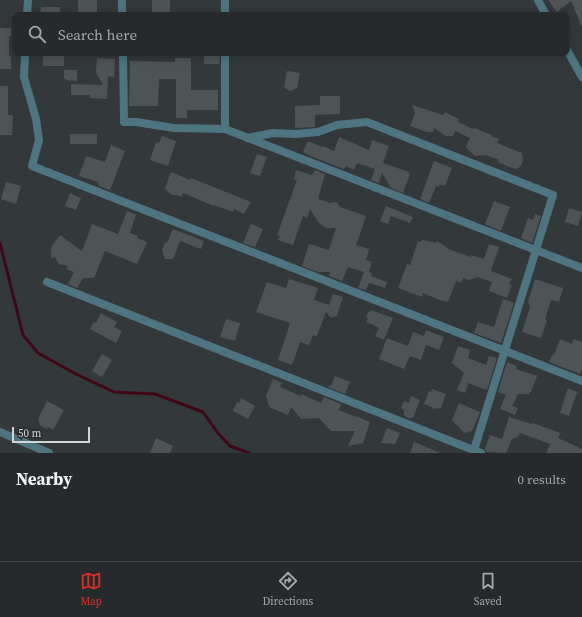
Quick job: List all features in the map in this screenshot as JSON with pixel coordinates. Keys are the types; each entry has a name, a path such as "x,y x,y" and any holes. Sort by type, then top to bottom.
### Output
{"street":[{"path":"27,12 28,0"},
{"path":"122,0 122,12"},
{"path":"225,0 225,12"},
{"path":"538,0 544,12"},
{"path":"570,55 582,77"},
{"path":"25,56 24,76 36,119 39,140 32,166 582,381"},
{"path":"123,56 124,122 136,122 174,128 225,129 582,268"},
{"path":"225,56 225,129"},
{"path":"47,282 477,452 504,350 552,195 367,122 337,125 318,132 296,134 273,133 247,138"},
{"path":"0,432 49,453"}],"building":[{"path":"78,0 97,0 97,12 78,12"},
{"path":"152,0 170,0 170,12 152,12"},
{"path":"548,0 582,0 582,27 571,1 557,12"},
{"path":"41,7 60,7 60,12 40,12"},
{"path":"0,28 11,28 11,36 9,36 9,56 11,56 11,69 0,69"},
{"path":"43,56 64,56 64,66 43,66"},
{"path":"204,56 220,56 219,64 204,64"},
{"path":"97,58 115,59 114,77 108,76 107,99 90,98 90,95 71,95 71,84 103,85 96,73"},
{"path":"175,58 191,58 191,90 218,90 218,110 187,110 187,118 176,118 176,79 159,79 158,106 129,106 130,61 175,62"},
{"path":"64,70 77,70 77,81 65,80"},
{"path":"287,71 300,73 297,88 290,91 284,87"},
{"path":"0,86 8,86 8,115 13,115 12,135 0,135"},
{"path":"320,96 340,96 340,114 315,115 315,127 295,128 295,106 320,105"},
{"path":"412,105 443,115 445,112 459,119 458,122 492,135 491,136 499,139 497,143 522,153 523,160 521,166 517,169 509,167 498,162 499,160 486,155 475,156 467,149 466,146 470,138 455,131 453,136 446,136 434,128 433,132 427,132 410,126 415,113"},
{"path":"70,134 97,134 97,144 70,144"},
{"path":"162,136 176,141 168,166 150,160 156,142 159,143"},
{"path":"339,137 369,150 372,140 389,146 383,163 409,172 410,174 403,193 391,188 382,173 379,183 371,180 375,169 357,163 354,170 346,166 344,169 303,152 308,141 334,151"},
{"path":"111,145 125,151 110,190 99,186 98,182 79,176 86,156 105,162"},
{"path":"257,154 267,157 260,176 250,173"},
{"path":"434,161 452,168 445,186 436,186 429,203 420,199"},
{"path":"296,170 312,175 315,170 325,174 318,199 330,203 336,202 340,207 366,216 356,245 369,249 366,260 372,262 369,272 372,273 371,276 387,282 385,288 369,283 366,290 358,288 364,272 348,267 342,281 329,276 330,272 318,272 302,266 309,244 329,250 336,228 326,228 318,222 310,209 307,218 303,216 293,245 278,240 280,236 277,235 297,180 294,179"},
{"path":"171,172 190,180 191,178 251,202 244,214 234,209 233,212 214,206 183,193 182,197 172,195 165,188"},
{"path":"6,182 21,186 16,204 1,199"},
{"path":"70,193 81,198 76,210 65,206"},
{"path":"494,201 510,207 501,231 485,224"},
{"path":"386,206 413,217 410,223 391,216 388,224 380,221"},
{"path":"569,208 582,212 578,226 565,222"},
{"path":"127,211 136,215 130,233 147,242 137,264 105,251 94,278 83,278 77,288 68,284 74,272 66,269 68,266 59,264 55,257 51,258 52,246 60,235 82,251 92,224 118,234"},
{"path":"535,214 541,216 532,243 521,238 528,218 533,220"},
{"path":"251,224 263,229 255,247 243,243"},
{"path":"173,229 204,241 201,249 180,241 173,259 165,259 162,250"},
{"path":"423,240 436,243 437,241 448,249 471,257 471,255 484,259 489,244 499,247 491,271 512,279 509,284 512,285 507,298 489,291 492,282 478,277 469,280 463,278 461,283 456,281 448,302 423,293 422,297 398,288 407,264 410,265 418,241 420,242"},
{"path":"289,279 318,288 314,300 329,305 333,294 343,297 337,316 331,318 326,312 317,336 313,335 309,345 300,342 292,365 278,360 290,323 256,312 267,282 286,288"},
{"path":"535,279 563,288 559,302 551,300 545,319 547,320 541,338 522,332 530,307 528,302"},
{"path":"503,299 514,303 501,343 474,333 478,322 494,327"},
{"path":"371,310 393,318 384,340 375,336 379,328 366,322 368,319 366,317"},
{"path":"101,313 117,322 114,327 122,331 116,343 90,329 94,322 96,323"},
{"path":"226,319 240,323 235,341 220,337"},
{"path":"426,330 444,337 439,350 426,345 421,360 410,356 404,369 379,359 387,338 408,346 413,332 424,336"},
{"path":"560,339 572,344 573,339 582,342 582,369 580,374 549,362 552,355 554,355"},
{"path":"458,346 470,350 468,358 486,365 489,356 497,358 487,390 468,383 465,393 457,390 464,373 452,363"},
{"path":"102,354 112,360 102,377 92,371"},
{"path":"507,362 517,366 516,369 537,376 529,394 518,394 512,406 518,408 515,415 500,409 506,395 498,392"},
{"path":"335,376 350,382 345,394 328,387 329,385 331,386"},
{"path":"273,379 282,383 280,387 301,396 301,394 321,403 324,397 341,404 339,410 370,422 363,443 348,446 355,431 331,431 319,418 301,419 291,407 288,415 269,407 266,396"},
{"path":"568,388 577,392 569,416 560,413"},
{"path":"432,389 446,394 441,408 433,409 432,407 424,404 429,391 431,392"},
{"path":"411,396 420,400 413,418 408,418 404,415 404,410 401,408 404,401 409,403"},
{"path":"241,398 255,406 248,419 233,411 237,402 239,403"},
{"path":"47,401 64,410 53,430 48,427 47,429 40,425 38,419"},
{"path":"459,403 480,412 472,431 464,433 452,420"},
{"path":"509,417 532,424 533,423 560,433 558,438 582,449 582,453 546,453 550,444 520,433 518,437 512,439 506,453 486,452 485,449 490,435 502,439"},
{"path":"387,428 400,433 395,444 381,443"},
{"path":"156,438 173,446 170,453 150,453"},
{"path":"414,442 426,447 440,453 410,453"}],"waterway":[{"path":"0,243 23,335 38,353 76,374 114,392 155,394 203,412 218,433 230,446 249,453"}]}
